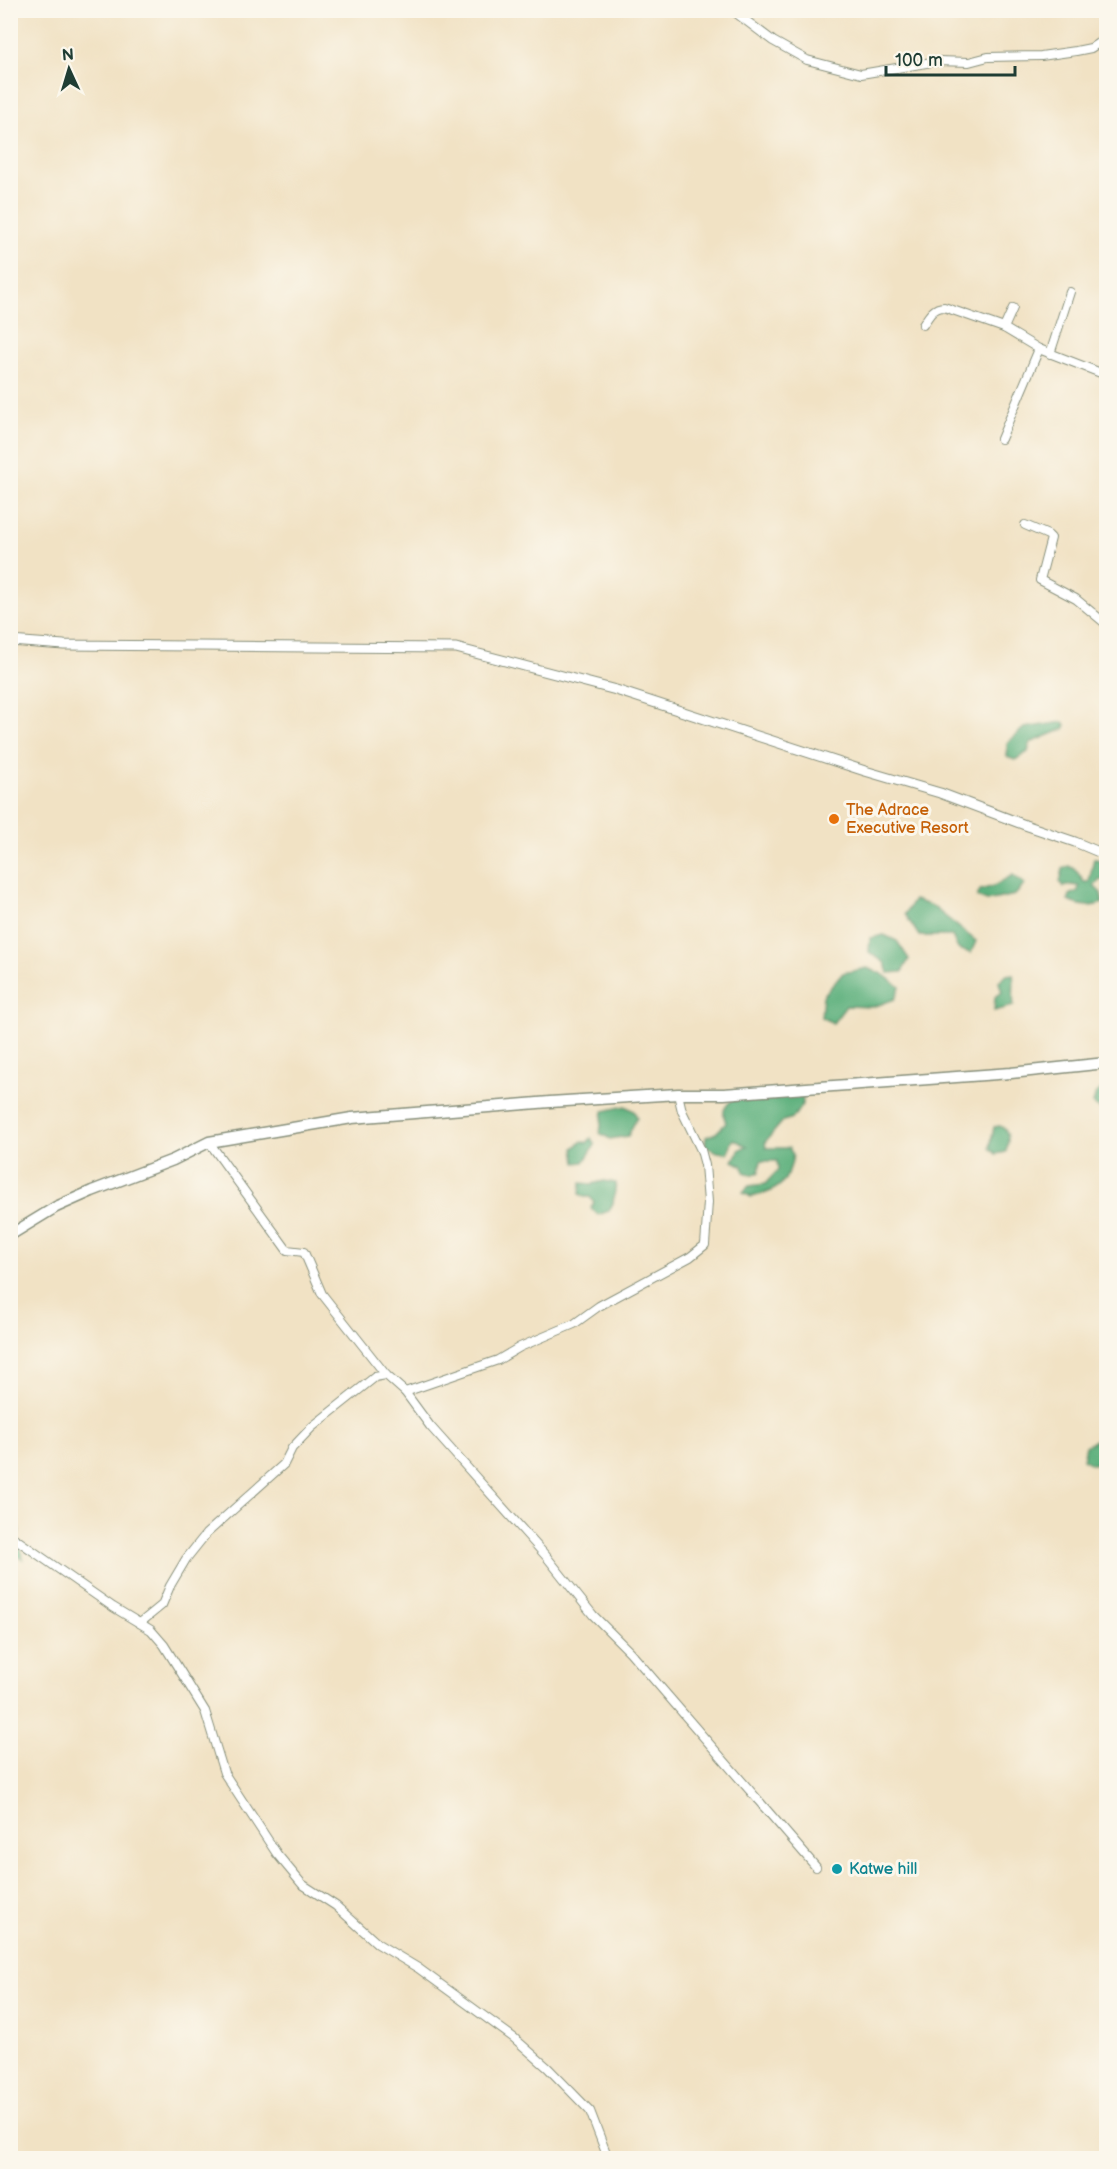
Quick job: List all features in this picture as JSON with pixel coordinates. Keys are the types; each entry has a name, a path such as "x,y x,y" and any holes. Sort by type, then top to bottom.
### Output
{"main road":[{"path":"10,1235 56,1207 209,1143 352,1118 447,1109 678,1094 723,1094 1107,1063"}],"street":[{"path":"732,10 773,41 807,60 861,74 938,61 969,62 988,57 1041,56 1076,51 1091,48 1107,38"},
{"path":"1050,354 1070,292"},
{"path":"923,325 931,313 940,307 1004,328 1039,349 1107,375"},
{"path":"1004,328 1013,308"},
{"path":"1001,438 1039,349"},
{"path":"1025,525 1051,538 1040,580 1076,599 1107,624"},
{"path":"10,641 64,645 456,648 616,690 940,793 1107,855"},
{"path":"405,1392 498,1360 520,1347 574,1324 599,1306 690,1257 705,1245 708,1202 705,1165 701,1150 682,1111 678,1094"},
{"path":"209,1143 287,1250 304,1252 322,1294 386,1375 405,1392 430,1426 546,1556 593,1615 630,1652 816,1867"},
{"path":"140,1623 162,1605 186,1559 206,1534 284,1464 292,1448 312,1427 375,1377 386,1375"},
{"path":"10,1535 151,1630 164,1645 205,1711 224,1773 277,1854 302,1884 336,1906 378,1944 418,1968 514,2038 548,2068 590,2111 608,2158"}],"green space":[{"path":"1063,722 1066,725 1064,729 1030,743 1028,752 1015,760 1007,757 1007,743 1024,728"},
{"path":"1094,858 1106,863 1106,880 1100,880 1094,886 1101,893 1103,903 1085,906 1068,901 1070,895 1078,891 1079,886 1063,887 1060,882 1063,869 1069,866 1075,869 1084,882 1089,882"},
{"path":"1013,875 1025,884 1015,895 987,901 977,897 980,890 994,886"},
{"path":"914,900 932,906 976,941 971,953 958,949 952,936 919,936 905,914"},
{"path":"884,935 897,941 909,959 902,972 888,973 885,963 869,952 870,938"},
{"path":"867,968 882,974 900,987 895,999 873,1007 846,1006 833,1023 821,1017 823,996 843,973"},
{"path":"1013,974 1014,1006 994,1011 995,997 1002,992 999,982 1006,975"},
{"path":"1102,1089 1105,1092 1103,1096 1106,1099 1106,1113 1093,1104 1096,1093"},
{"path":"790,1093 802,1094 803,1103 793,1118 783,1121 765,1142 766,1148 789,1148 793,1155 789,1173 781,1185 775,1189 751,1197 743,1192 749,1186 765,1184 778,1170 777,1161 761,1161 759,1172 753,1175 744,1172 743,1166 733,1161 740,1149 747,1146 733,1139 728,1153 717,1152 705,1146 706,1137 716,1133 726,1123 724,1110 732,1100"},
{"path":"625,1106 634,1111 637,1117 628,1136 610,1139 600,1133 603,1111"},
{"path":"1000,1126 1006,1131 1008,1137 1006,1152 996,1154 990,1148 994,1127"},
{"path":"591,1138 595,1145 584,1162 576,1163 574,1148 582,1141 587,1143"},
{"path":"604,1181 616,1183 613,1203 609,1211 598,1215 591,1208 594,1202 590,1197 580,1194 581,1183 592,1184"},
{"path":"1106,1436 1106,1458 1103,1463 1090,1464 1083,1459 1086,1446"},
{"path":"10,1518 14,1519 19,1530 16,1541 23,1559 11,1551"}],"place":[{"name":"The Adrace Executive Resort","path":"834,819"},
{"name":"Katwe hill","path":"837,1869"}]}
